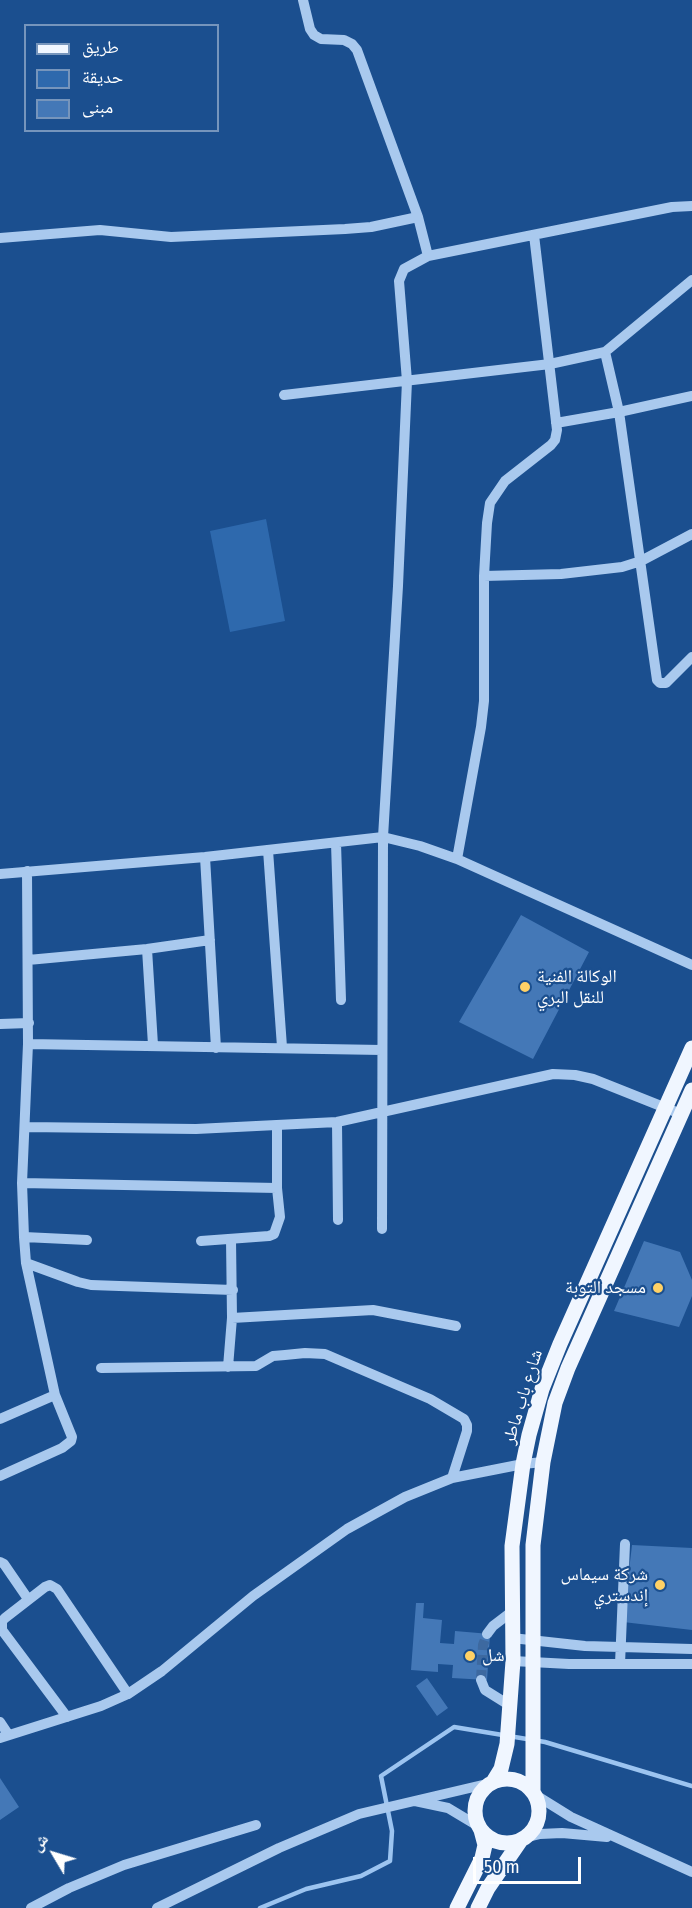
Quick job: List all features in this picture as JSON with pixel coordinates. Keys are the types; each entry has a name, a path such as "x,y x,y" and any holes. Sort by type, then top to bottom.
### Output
{"main road":[{"name":"شارع باب ماطر","path":"492,1783 501,1769 507,1744 513,1661 512,1546 523,1464 542,1389 692,1048"},
{"name":"شارع باب ماطر","path":"533,1793 533,1545 543,1462 555,1403 568,1368 692,1090"},
{"path":"458,1908 482,1858 485,1845 479,1828 475,1816 478,1797 492,1783 502,1779 519,1781 533,1793 538,1803 537,1823 532,1832 523,1839 513,1843 495,1841 479,1828"},
{"path":"478,1908 488,1888 523,1839"}],"street":[{"path":"303,0 310,29 315,35 321,39 344,40 352,44 357,51 418,218 428,256"},
{"path":"382,1229 383,837 407,381 399,281 404,268 428,256 672,207 692,206"},
{"path":"0,238 100,230 171,237 345,229 371,227 418,218"},
{"path":"457,859 483,710 484,576 490,503 505,481 555,440 556,423 550,364 534,235"},
{"path":"284,395 550,364 605,352 692,280"},
{"path":"605,352 619,412 657,680 660,683 666,682 692,657"},
{"path":"556,423 692,396"},
{"path":"484,576 596,571 622,567 641,561 692,534"},
{"path":"0,874 206,857 383,837 420,846 457,859 692,965"},
{"path":"336,843 341,1000"},
{"path":"268,850 282,1047"},
{"path":"206,857 216,1048"},
{"path":"0,1476 62,1448 71,1441 71,1431 55,1395 26,1263 22,1183 29,1023 27,871"},
{"path":"28,960 147,949 210,940"},
{"path":"147,949 153,1045"},
{"path":"0,1024 29,1023"},
{"path":"28,1044 382,1050"},
{"path":"25,1128 196,1129 337,1122 553,1074 592,1078 681,1114"},
{"path":"337,1122 338,1220"},
{"path":"201,1241 274,1234 280,1217 277,1188 277,1125"},
{"path":"22,1183 277,1188"},
{"path":"24,1237 87,1239"},
{"path":"228,1367 233,1290 231,1239"},
{"path":"26,1263 91,1285 233,1290"},
{"path":"232,1318 373,1310 456,1326"},
{"path":"101,1368 256,1366 273,1356 325,1354 430,1399 464,1419 467,1425 452,1478"},
{"path":"0,1419 55,1395"},
{"path":"0,1722 4,1736 101,1706 128,1694 162,1671 253,1596 347,1529 405,1497 452,1478 543,1462"},
{"path":"620,1664 626,1544"},
{"path":"0,1562 4,1564 28,1599"},
{"path":"67,1717 2,1630 2,1621 45,1587 53,1586 128,1694"},
{"path":"487,1634 493,1626 514,1610"},
{"path":"512,1638 585,1646 688,1649 689,1664 586,1665 513,1661"},
{"path":"585,1646 586,1665"},
{"path":"481,1680 485,1690 509,1705"},
{"path":"157,1908 325,1827 408,1801 492,1783"},
{"path":"533,1793 571,1817 692,1872"},
{"path":"408,1801 448,1808 479,1828"},
{"path":"31,1908 69,1888 124,1865 256,1825"},
{"path":"523,1839 540,1834 562,1833 616,1838"}],"green space":[{"path":"266,519 285,621 230,632 210,531"}],"building":[{"name":"الوكالة الفنية للنقل البري","path":"521,915 589,952 533,1059 459,1022"},
{"name":"مسجد التوبة","path":"644,1241 680,1252 692,1280 692,1296 679,1327 614,1311"},
{"name":"شركة سيماس إندستري","path":"632,1545 692,1548 692,1630 623,1622"},
{"path":"416,1603 424,1603 423,1618 442,1620 440,1643 454,1644 455,1631 490,1634 487,1680 452,1678 453,1665 438,1664 438,1672 411,1670"},
{"path":"427,1678 448,1708 437,1716 416,1686"},
{"path":"0,1778 19,1807 0,1820"}],"waterway":[{"path":"260,1908 306,1889 361,1876 390,1861 392,1831 381,1776 454,1727 545,1742 692,1786"}],"tunnel":[{"path":"481,1680 483,1645 487,1634"}],"place":[{"name":"الوكالة الفنية للنقل البري","path":"525,987"},
{"name":"مسجد التوبة","path":"658,1288"},
{"name":"شركة سيماس إندستري","path":"660,1585"},
{"name":"شل","path":"470,1656"}]}
